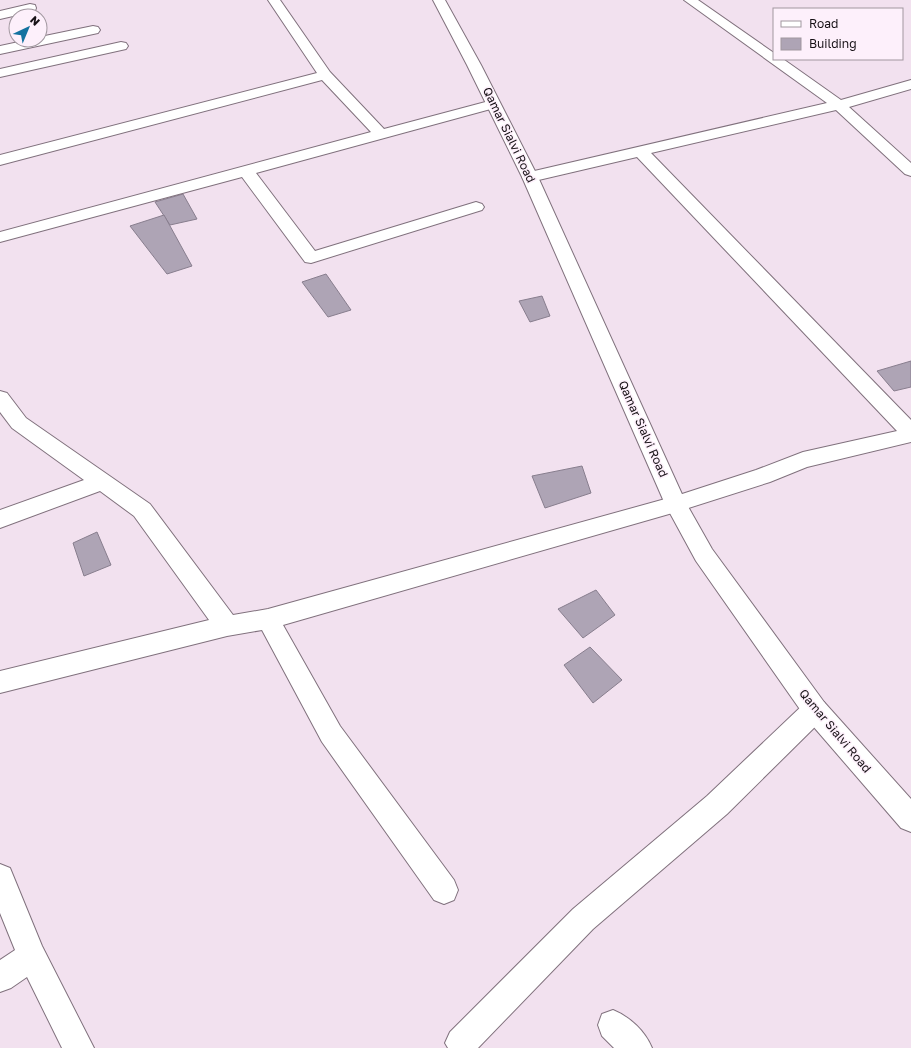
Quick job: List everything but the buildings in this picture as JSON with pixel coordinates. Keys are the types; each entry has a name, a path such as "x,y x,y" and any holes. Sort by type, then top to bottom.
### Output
{"street":[{"path":"274,0 325,75 382,135"},
{"name":"Qamar Sialvi Road","path":"439,0 530,176 676,504 704,555 815,710 911,819"},
{"path":"690,0 773,59"},
{"path":"0,50 93,30"},
{"path":"0,73 121,46"},
{"path":"774,60 839,106 911,171"},
{"path":"0,160 325,75"},
{"path":"530,176 839,106 911,84"},
{"path":"0,237 493,104"},
{"path":"640,151 911,434"},
{"path":"246,171 311,258 476,207"},
{"path":"0,398 19,423 142,510 227,626"},
{"path":"0,682 227,626 268,619 676,504 763,476 803,460 911,434"},
{"path":"0,519 102,482"},
{"path":"268,619 331,734 444,890"},
{"path":"461,1042 583,919 717,805 815,710"},
{"path":"0,878 32,956 78,1048"},
{"path":"0,978 32,956"},
{"path":"613,1026 636,1048"}]}
